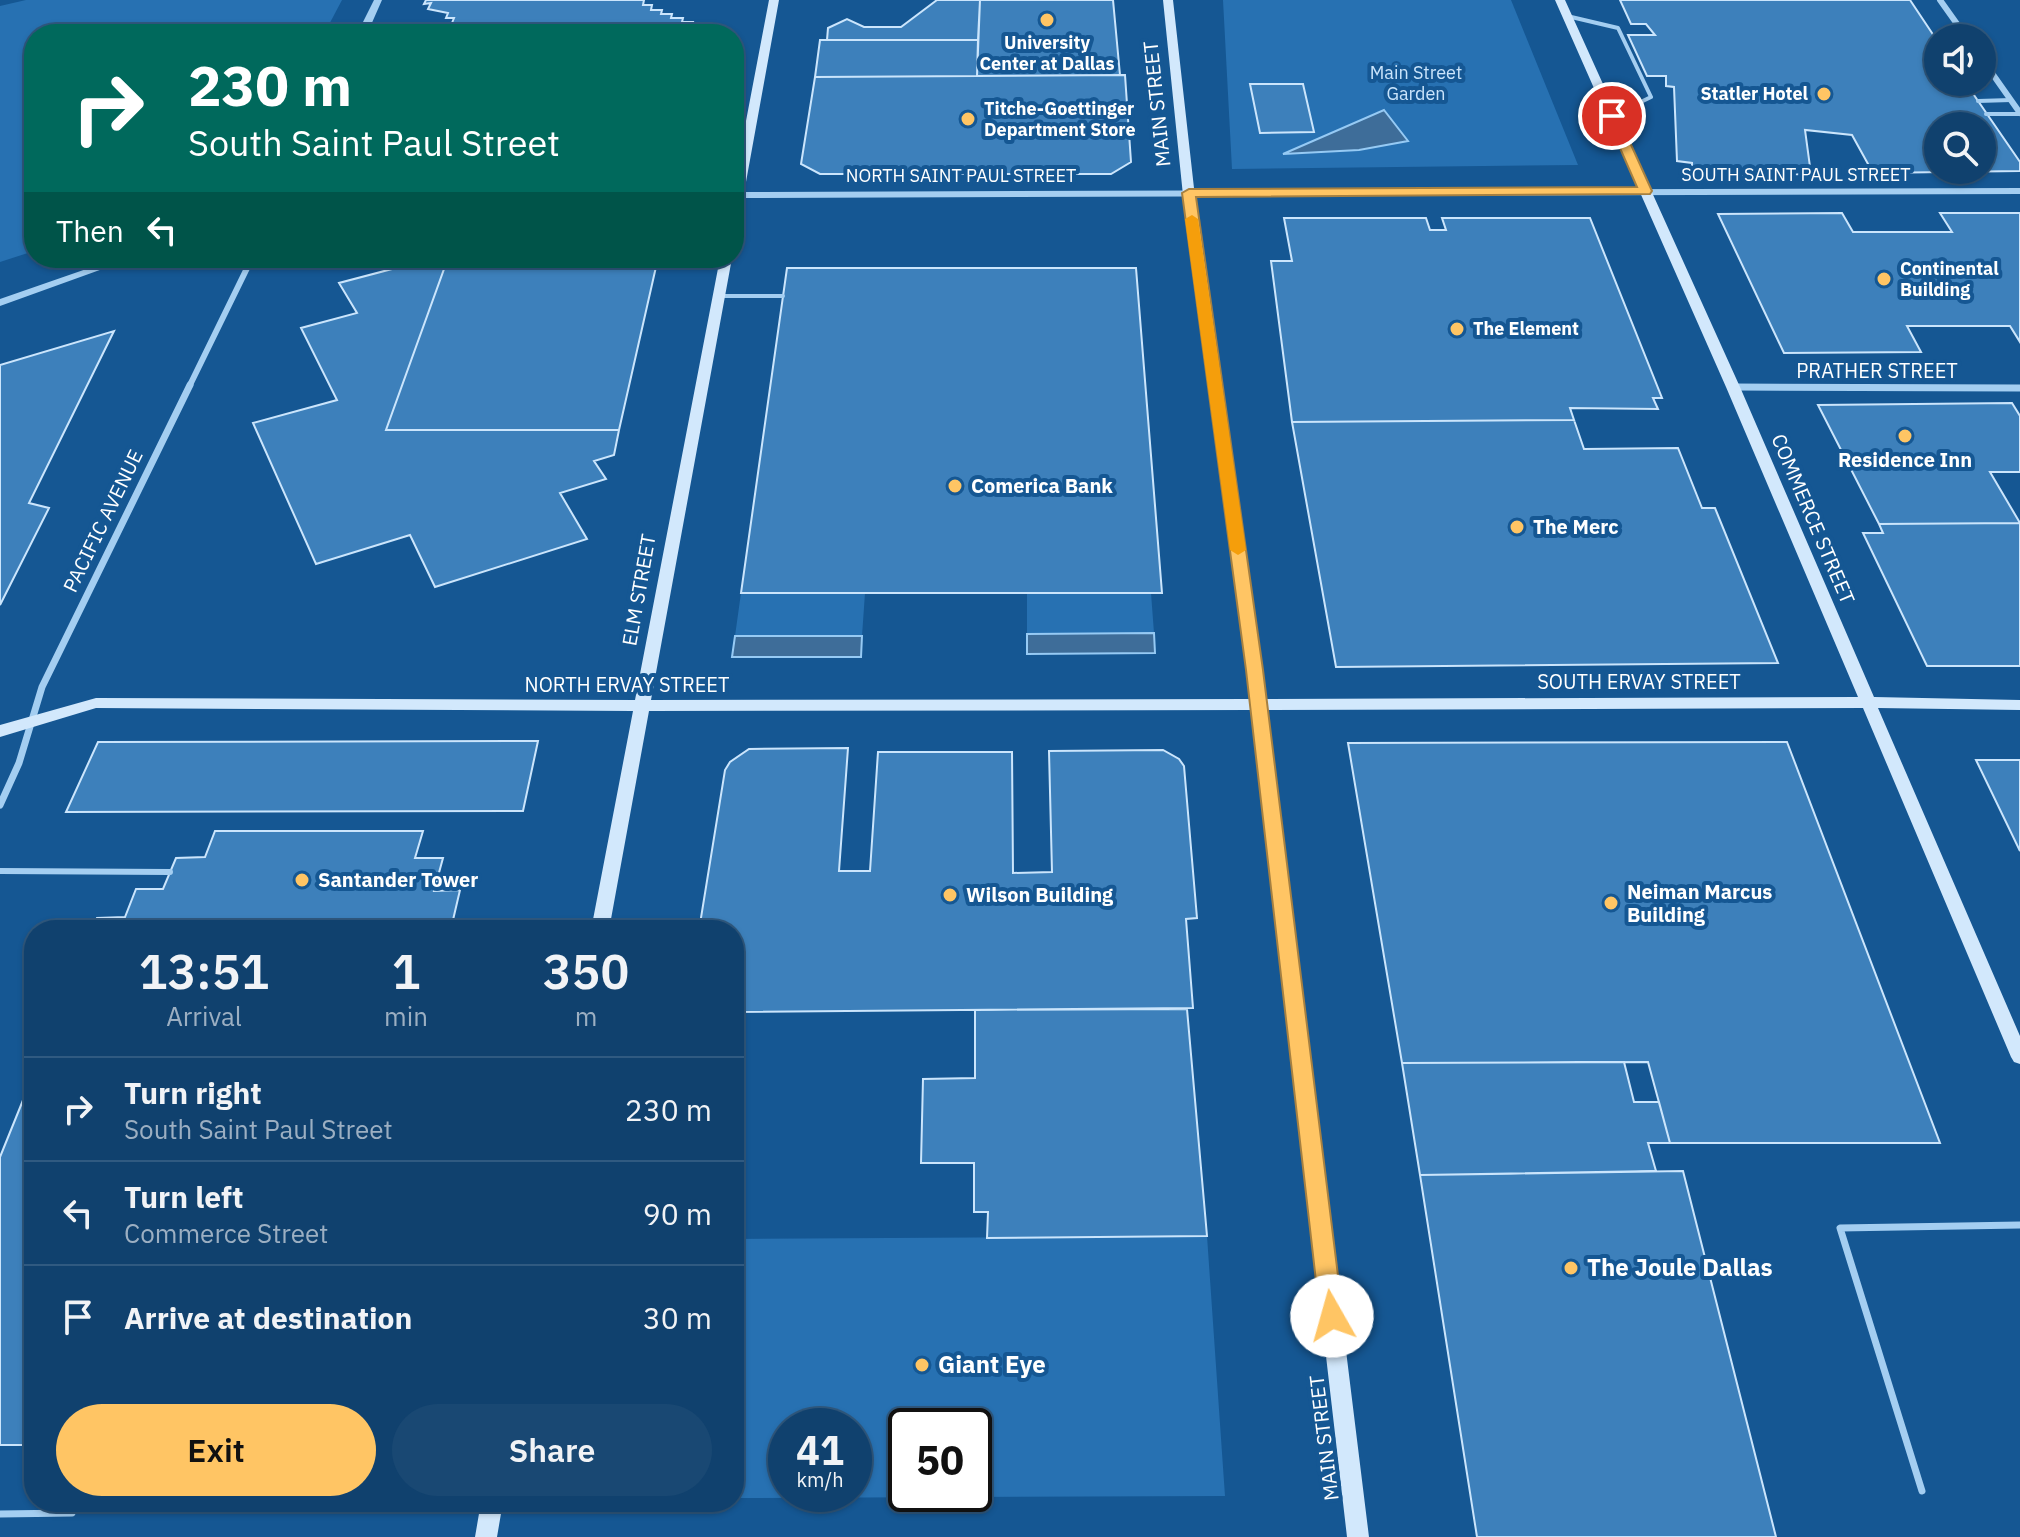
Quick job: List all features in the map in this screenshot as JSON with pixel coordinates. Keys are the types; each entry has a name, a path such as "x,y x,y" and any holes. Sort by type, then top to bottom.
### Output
{"main road":[{"path":"744,153 774,0"},
{"name":"MAIN STREET","path":"1168,0 1189,193 1258,704 1358,1537"},
{"name":"COMMERCE STREET","path":"1560,0 1733,387 2020,1057"},
{"name":"ELM STREET","path":"602,920 724,268"},
{"name":"SOUTH ERVAY STREET","path":"1258,704 1867,702 2020,705"},
{"name":"NORTH ERVAY STREET","path":"0,731 96,703 959,707 1258,704"},
{"path":"486,1537 490,1512"}],"street":[{"path":"367,24 378,0"},
{"path":"1940,0 1957,24"},
{"path":"1996,79 2020,113"},
{"name":"SOUTH SAINT PAUL STREET","path":"1189,193 2020,191"},
{"name":"NORTH SAINT PAUL STREET","path":"744,194 1189,193"},
{"path":"0,303 100,268"},
{"name":"PACIFIC AVENUE","path":"0,805 19,763 42,687 247,268"},
{"name":"PRATHER STREET","path":"1733,387 2020,388"}],"lane":[{"path":"1567,16 1618,28 1651,97 1612,116"},
{"path":"1978,101 2011,100"},
{"path":"1996,114 2020,113"},
{"path":"718,296 783,296"},
{"path":"0,871 170,872"},
{"path":"1922,1491 1840,1228 2020,1225"},
{"path":"0,1514 72,1513"}],"green space":[{"path":"26,0 342,0 329,24 24,24 24,254 0,262 0,6"},
{"name":"Main Street Garden","path":"1223,0 1511,0 1578,165 1232,169"},
{"path":"741,593 865,593 862,636 735,636"},
{"path":"1027,593 1151,593 1154,633 1027,634"},
{"path":"1207,1236 1225,1496 992,1497 992,1408 888,1408 888,1497 872,1497 872,1408 768,1408 768,1498 744,1498 744,1239"}],"shaded area":[{"path":"1384,110 1408,141 1359,150 1283,154"},
{"path":"1154,633 1155,653 1027,654 1027,634"},
{"path":"735,636 862,636 861,657 732,657"}],"building":[{"path":"426,0 644,0 643,5 652,5 651,10 672,14 671,18 683,18 682,22 693,22 463,24 452,23 454,18 446,18 448,13 428,9 431,3 424,4"},
{"path":"937,0 980,0 978,40 827,40 828,28 847,19 864,27 901,27"},
{"name":"University Center at Dallas","path":"980,0 1113,0 1120,75 977,76"},
{"name":"Statler Hotel","path":"1620,0 1910,0 1926,24 1924,96 1975,96 1986,112 1924,112 1924,172 1873,173 1852,135 1805,130 1811,174 1746,175 1692,169 1692,163 1677,161 1674,87 1666,86 1666,76 1647,76 1628,35 1655,35 1646,24 1631,24"},
{"path":"820,40 978,40 977,76 815,77"},
{"name":"Titche-Goettinger Department Store","path":"1125,75 1131,162 1111,174 820,174 801,164 815,77"},
{"path":"1250,84 1303,84 1314,132 1260,133"},
{"name":"Statler Hotel","path":"1996,127 2020,162 2020,171 1996,171"},
{"name":"Continental Building","path":"1842,213 1853,232 1952,232 1940,213 2020,213 2020,342 2010,326 1907,326 1921,352 1784,353 1718,214"},
{"name":"The Element","path":"1284,218 1426,218 1430,230 1446,230 1442,218 1590,218 1662,398 1653,398 1658,409 1570,408 1574,420 1292,422 1271,261 1292,261"},
{"path":"396,268 444,268 386,430 619,430 614,455 594,461 606,479 560,493 587,539 435,587 410,535 316,564 253,423 337,400 301,328 357,313 339,283"},
{"path":"444,268 656,268 619,430 386,430"},
{"name":"Comerica Bank","path":"787,268 1136,268 1162,593 741,593"},
{"path":"114,331 29,503 49,508 0,605 0,365"},
{"path":"2012,403 2020,416 2020,472 1990,472 2020,523 1879,524 1818,405"},
{"name":"The Merc","path":"1574,420 1584,449 1678,448 1702,508 1715,508 1778,663 1336,667 1292,422"},
{"path":"2020,523 2020,666 1927,666 1863,533 1883,533 1879,524"},
{"path":"538,741 523,811 66,812 98,742"},
{"name":"Neiman Marcus Building","path":"1787,742 1940,1143 1670,1143 1648,1062 1402,1063 1348,743"},
{"name":"Wilson Building","path":"848,748 839,871 870,871 878,752 1012,752 1013,873 1052,872 1049,751 1163,750 1179,759 1184,766 1197,918 1186,919 1193,1008 744,1012 744,920 701,920 725,770 730,762 749,749"},
{"path":"1976,760 2020,760 2020,851"},
{"name":"Santander Tower","path":"215,831 423,831 415,858 443,858 434,891 460,890 453,920 96,920 125,917 136,889 163,889 176,858 205,857"},
{"path":"1187,1009 1207,1236 987,1238 988,1212 974,1212 974,1163 921,1163 923,1079 975,1078 975,1010"},
{"path":"1624,1062 1634,1102 1659,1102 1670,1143 1648,1143 1656,1171 1420,1175 1402,1063"},
{"path":"24,1098 24,1445 0,1445 0,1157"},
{"name":"The Joule Dallas","path":"1683,1171 1776,1537 1477,1537 1420,1175"}],"slow traffic":[{"path":"1192,219 1238,550"}],"place":[{"name":"University Center at Dallas","path":"1047,20"},
{"name":"Statler Hotel","path":"1824,94"},
{"name":"Titche-Goettinger Department Store","path":"968,119"},
{"name":"Continental Building","path":"1884,279"},
{"name":"The Element","path":"1457,329"},
{"name":"Residence Inn","path":"1905,436"},
{"name":"Comerica Bank","path":"955,486"},
{"name":"The Merc","path":"1517,527"},
{"name":"Santander Tower","path":"302,880"},
{"name":"Wilson Building","path":"950,895"},
{"name":"Neiman Marcus Building","path":"1611,903"},
{"name":"The Joule Dallas","path":"1571,1268"},
{"name":"Giant Eye","path":"922,1365"}],"route":[{"path":"1332,1316 1254,670 1189,193 1645,191 1612,116"}]}
